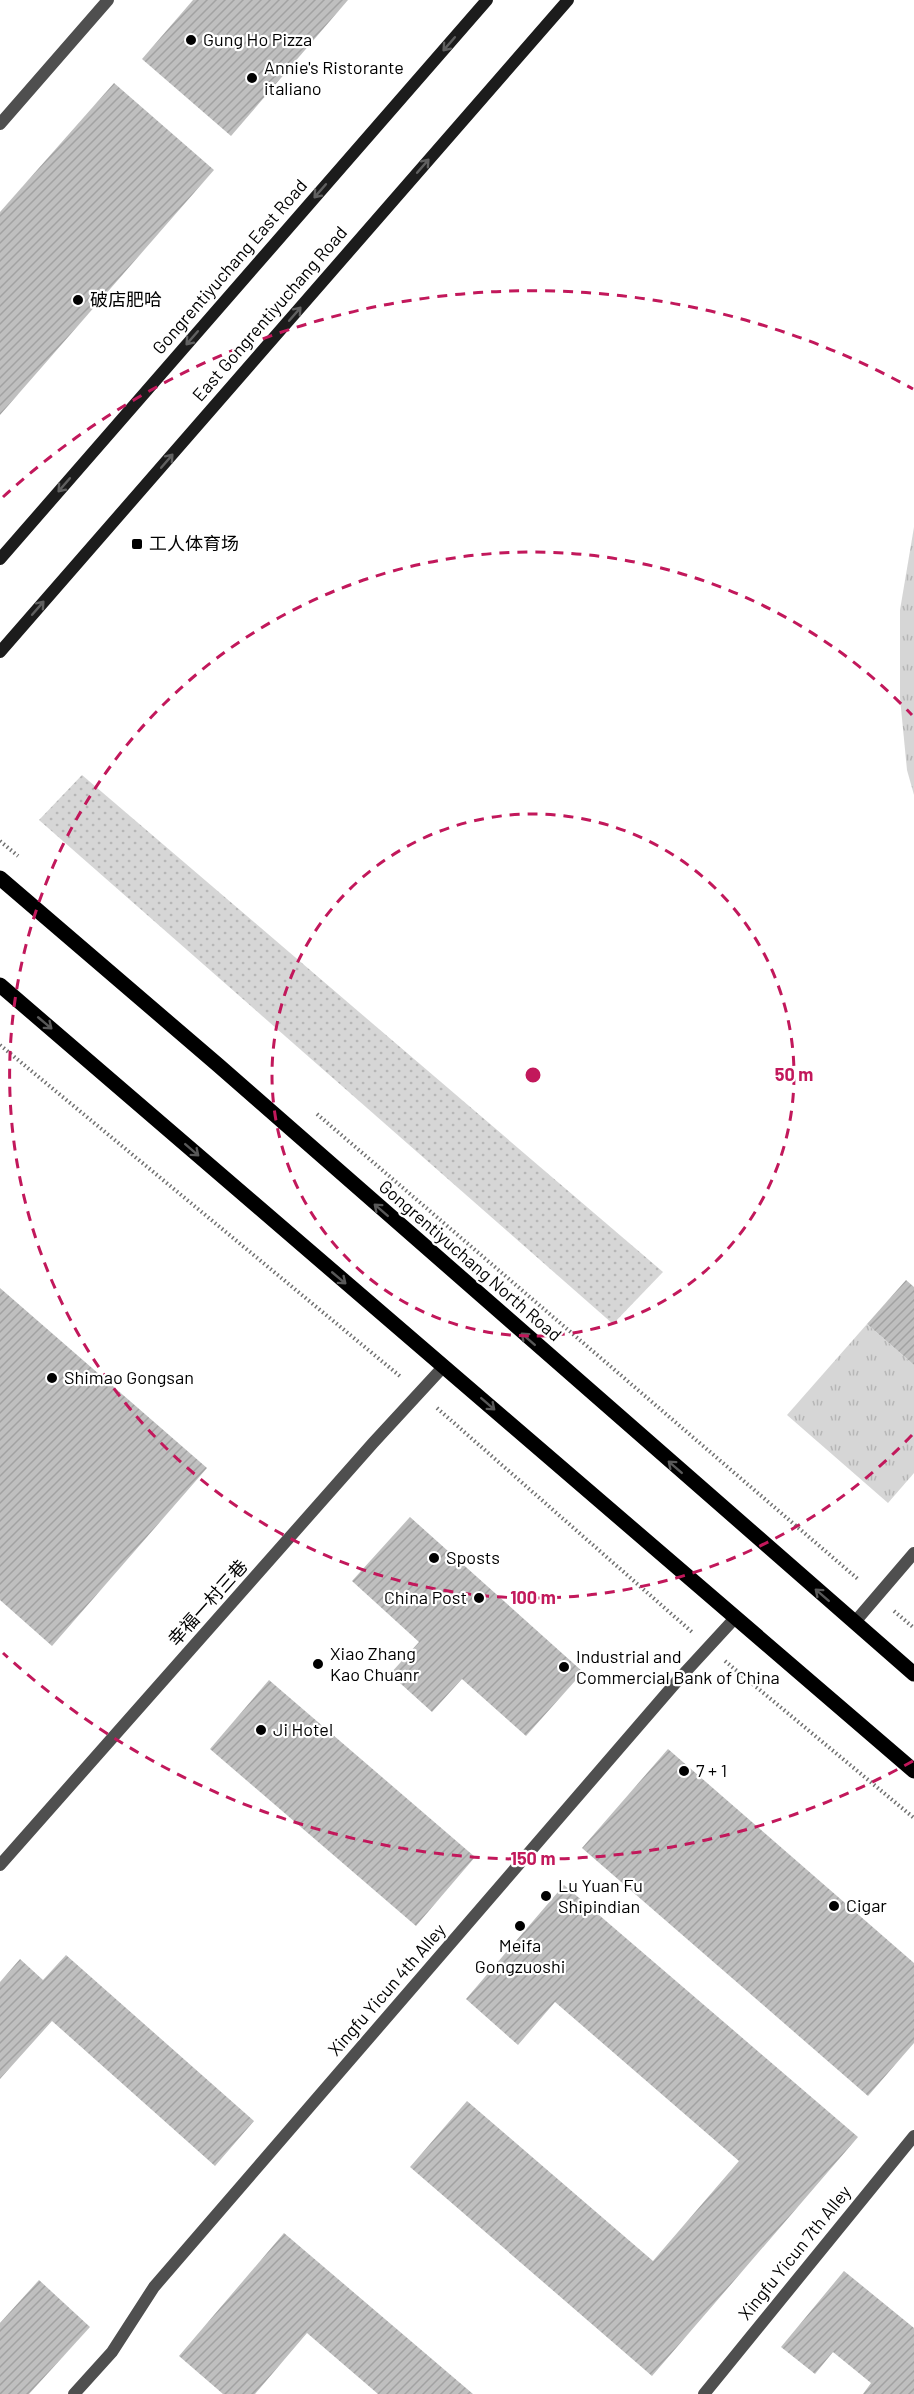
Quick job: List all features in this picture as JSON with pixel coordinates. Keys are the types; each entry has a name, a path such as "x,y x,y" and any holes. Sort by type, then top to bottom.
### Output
{"main road":[{"name":"Gongrentiyuchang East Road","path":"0,558 487,0"},
{"name":"East Gongrentiyuchang Road","path":"0,652 568,0"},
{"name":"Gongrentiyuchang North Road","path":"0,878 218,1065 914,1674"},
{"path":"0,985 914,1771"}],"street":[{"path":"0,124 108,0"},
{"name":"幸福一村三巷","path":"0,1864 418,1392 444,1366"},
{"path":"854,1623 914,1553"},
{"name":"Xingfu Yicun 4th Alley","path":"74,2394 112,2352 154,2287 707,1646 736,1617"},
{"name":"Xingfu Yicun 7th Alley","path":"704,2394 914,2136"}],"path":[{"path":"0,841 18,857"},
{"path":"0,1045 418,1392 707,1646 914,1818"},
{"path":"316,1113 914,1628"}],"green space":[{"path":"914,527 914,795 907,770 900,698 900,610"},
{"path":"82,775 663,1272 613,1324 39,820"},
{"path":"867,1324 914,1365 914,1473 888,1503 787,1415"}],"building":[{"path":"193,0 348,0 231,136 142,59"},
{"path":"114,83 214,170 0,415 0,212"},
{"path":"906,1280 914,1287 914,1365 867,1324"},
{"name":"Shimao Gongsan","path":"0,1288 207,1468 52,1646 0,1600"},
{"path":"410,1517 583,1672 526,1736 462,1679 432,1712 390,1674 419,1642 352,1581"},
{"path":"269,1680 475,1857 416,1926 210,1749"},
{"path":"668,1749 914,1963 914,2043 868,2096 582,1848"},
{"path":"564,1885 858,2137 652,2376 410,2167 467,2101 653,2261 739,2161 555,2002 518,2045 466,1999"},
{"path":"66,1955 254,2121 215,2166 52,2021 0,2079 0,1982 20,1959 43,1980"},
{"path":"284,2233 473,2394 378,2394 307,2333 255,2394 223,2394 179,2356"},
{"path":"844,2271 914,2328 914,2394 863,2394 871,2383 833,2352 815,2374 781,2347"},
{"path":"39,2280 90,2327 29,2394 0,2394 0,2323"}],"place":[{"name":"Gung Ho Pizza","path":"191,40"},
{"name":"Annie's Ristorante italiano","path":"252,78"},
{"name":"破店肥哈","path":"78,300"},
{"name":"工人体育场","path":"137,544"},
{"name":"Shimao Gongsan","path":"52,1378"},
{"name":"Sposts","path":"434,1558"},
{"name":"China Post","path":"479,1598"},
{"name":"Xiao Zhang Kao Chuanr","path":"318,1664"},
{"name":"Industrial and Commercial Bank of China","path":"564,1667"},
{"name":"Ji Hotel","path":"261,1730"},
{"name":"7 + 1","path":"684,1771"},
{"name":"Lu Yuan Fu Shipindian","path":"546,1896"},
{"name":"Cigar","path":"834,1906"},
{"name":"Meifa Gongzuoshi","path":"520,1926"}]}
